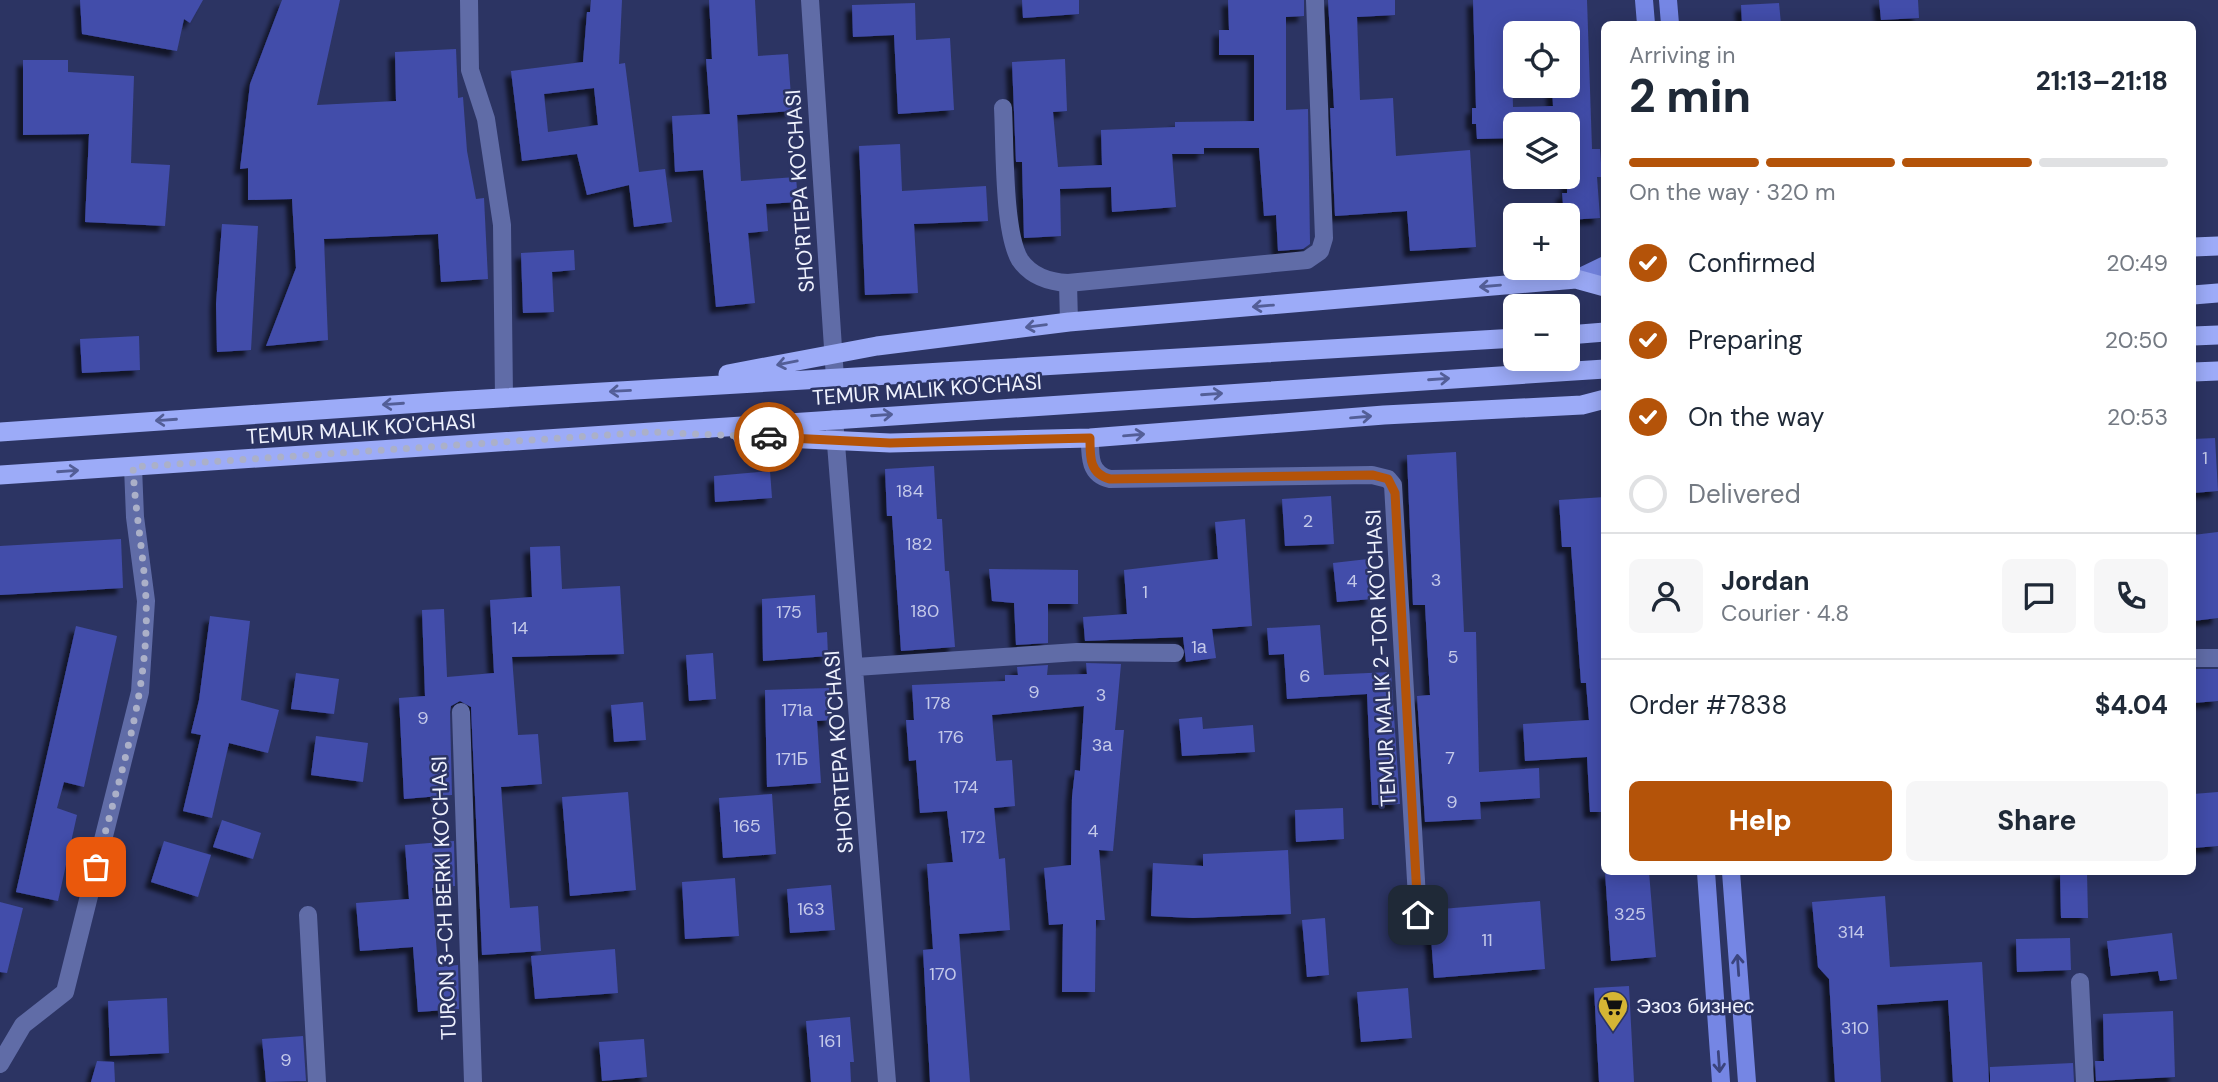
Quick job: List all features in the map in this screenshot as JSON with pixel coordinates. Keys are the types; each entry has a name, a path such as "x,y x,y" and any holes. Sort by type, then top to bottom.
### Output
{"highway":[{"path":"2196,247 2218,246"},
{"path":"649,389 834,354 1069,322 1564,280"},
{"path":"1579,280 1601,287"},
{"path":"2196,295 2218,293"},
{"path":"1580,334 1601,332"},
{"path":"2196,336 2218,335"},
{"name":"TEMUR MALIK KO'CHASI","path":"0,432 504,397 1503,339"},
{"name":"TEMUR MALIK KO'CHASI","path":"0,475 1601,369"},
{"path":"2196,372 2218,371"},
{"path":"650,432 890,443 1090,438 1384,415 1582,405 1601,400"}],"main road":[{"path":"1644,0 1646,21"},
{"path":"1668,0 1670,21"},
{"path":"1580,277 1601,267"},
{"path":"1582,405 1601,411"},
{"path":"1706,875 1721,1082"},
{"path":"1731,875 1747,1082"}],"street":[{"path":"469,0 470,70 486,119 502,225 504,397"},
{"name":"SHO'RTEPA KO'CHASI","path":"810,0 835,378"},
{"path":"1003,108 1015,248 1026,268 1035,275 1068,283 1307,260 1320,251 1324,238 1315,0"},
{"path":"1068,283 1069,322"},
{"name":"SHO'RTEPA KO'CHASI","path":"834,419 856,667 887,1082"},
{"name":"TEMUR MALIK 2-TOR KO'CHASI","path":"1090,438 1093,467 1103,477 1110,479 1373,475 1388,479 1393,485 1418,915"},
{"path":"0,1064 23,1026 65,992 140,692 146,601 135,517 133,467"},
{"path":"856,667 1077,652 1175,653"},
{"path":"2196,658 2218,658"},
{"name":"TURON 3-CH BERKI KO'CHASI","path":"461,712 472,1082"},
{"path":"308,915 317,1082"},
{"path":"2080,982 2085,1082"}],"building":[{"path":"80,0 203,0 190,23 184,19 177,51 82,34"},
{"path":"282,0 340,0 317,105 396,101 395,52 456,49 458,98 463,97 467,151 476,199 484,198 488,279 441,282 438,234 324,239 328,340 266,346 296,268 292,199 248,200 248,168 240,169 250,84"},
{"path":"591,0 622,0 619,64 625,63 639,172 665,169 672,222 634,227 629,185 587,195 577,154 522,161 511,71 583,62 587,12 590,12","holes":["594,88 598,125 548,132 544,94"]},
{"path":"709,0 755,0 758,56 788,54 792,111 737,115 741,181 796,177 798,202 766,204 768,231 748,233 755,303 716,307 703,170 675,172 672,116 710,114 706,59 712,59"},
{"path":"1022,0 1079,0 1079,14 1023,18"},
{"path":"1228,0 1304,0 1304,16 1286,17 1286,110 1308,109 1310,244 1303,249 1278,251 1276,215 1264,216 1259,148 1204,148 1204,154 1172,154 1176,207 1112,212 1111,187 1060,189 1061,236 1024,238 1022,162 1016,162 1012,62 1065,59 1067,111 1053,112 1058,167 1102,165 1101,130 1175,127 1175,122 1254,121 1254,55 1219,55 1219,30 1229,30"},
{"path":"1328,0 1395,0 1395,15 1357,17 1360,100 1393,98 1396,156 1470,150 1476,247 1410,251 1407,211 1335,216 1330,108 1334,108"},
{"path":"1473,0 1587,0 1592,149 1600,149 1601,163 1601,177 1597,177 1600,218 1580,219 1580,203 1563,203 1562,193 1567,193 1567,189 1580,189 1580,112 1503,112 1503,138 1477,139 1476,124 1472,124 1472,108 1476,108"},
{"path":"1879,0 1918,0 1919,18 1881,20"},
{"path":"915,3 916,40 950,38 954,110 898,114 894,35 853,37 852,5"},
{"path":"1779,3 1781,21 1742,21 1741,5"},
{"path":"23,60 68,60 68,72 134,76 131,163 170,165 165,226 85,222 89,134 23,135"},
{"path":"900,144 902,191 986,186 988,221 914,224 918,293 865,295 859,146"},
{"path":"222,224 258,226 251,350 217,352 216,304"},
{"path":"574,250 575,270 552,272 554,312 523,313 521,253"},
{"path":"139,336 140,370 82,373 80,339"},
{"path":"2215,438 2218,491 2196,493 2196,439"},
{"path":"1456,452 1464,632 1476,632 1479,772 1539,768 1540,798 1480,802 1481,819 1425,822 1417,696 1430,695 1425,605 1413,605 1407,455"},
{"path":"934,466 937,519 942,519 945,571 949,571 955,647 901,651 892,516 887,516 885,469"},
{"path":"770,471 772,498 715,502 714,476"},
{"path":"1331,496 1334,544 1285,546 1282,499"},
{"path":"1601,497 1601,812 1590,812 1587,757 1525,761 1523,724 1589,720 1586,683 1581,683 1571,547 1562,547 1559,500"},
{"path":"1245,519 1252,626 1212,629 1216,658 1186,662 1183,637 1085,641 1083,617 1127,614 1124,570 1218,559 1215,522"},
{"path":"2218,532 2218,618 2196,621 2196,535"},
{"path":"121,539 123,588 0,595 0,546"},
{"path":"560,546 562,589 620,586 624,654 512,657 518,735 538,734 542,784 501,787 510,908 538,906 541,951 482,955 471,707 460,701 451,706 452,795 404,799 399,698 425,696 422,610 444,609 447,677 494,673 490,600 532,597 530,547"},
{"path":"1368,559 1372,599 1337,602 1333,563"},
{"path":"989,569 1078,570 1078,604 1048,604 1048,643 1016,645 1014,603 992,601"},
{"path":"815,595 817,633 827,632 828,656 763,661 762,599"},
{"path":"210,616 250,621 241,700 279,710 268,753 229,743 212,818 183,811 201,735 191,733 199,700"},
{"path":"1320,625 1324,675 1391,672 1400,804 1372,805 1367,694 1287,699 1284,654 1269,655 1267,628"},
{"path":"76,626 117,636 84,787 64,782 57,808 77,815 58,901 16,892"},
{"path":"713,653 716,699 689,701 686,655"},
{"path":"1086,663 1121,664 1115,730 1124,730 1113,851 1099,850 1105,920 1096,920 1095,992 1062,992 1063,924 1049,925 1044,868 1071,865 1072,797 1075,770 1080,771 1084,706 992,715 996,761 1012,760 1015,806 994,808 999,859 1005,858 1010,930 959,934 970,1082 930,1082 923,950 933,949 927,864 953,862 947,811 920,813 916,760 909,761 906,720 914,720 912,685 1005,681 1005,675 1018,675 1017,667 1048,665 1047,675 1087,674"},
{"path":"2196,669 2218,669 2218,701 2196,703"},
{"path":"296,673 339,679 334,714 291,709"},
{"path":"829,688 831,720 817,721 821,783 767,787 765,690"},
{"path":"643,702 646,740 614,742 611,705"},
{"path":"1202,717 1203,729 1253,725 1255,752 1182,756 1179,719"},
{"path":"316,736 368,743 363,782 311,775"},
{"path":"628,792 636,890 570,896 562,797"},
{"path":"2218,792 2218,846 2196,848 2196,794"},
{"path":"772,794 776,854 723,858 719,798"},
{"path":"1343,808 1344,839 1296,842 1295,810"},
{"path":"222,820 261,833 253,859 213,847"},
{"path":"164,841 211,855 198,897 151,882"},
{"path":"454,841 455,886 432,888 438,967 458,965 459,1009 418,1012 413,947 360,951 356,903 409,899 405,845"},
{"path":"1288,850 1291,914 1193,918 1151,916 1153,863 1203,866 1203,854"},
{"path":"1605,875 1649,875 1656,957 1611,961"},
{"path":"2060,875 2087,875 2088,918 2061,918"},
{"path":"735,878 739,936 685,939 682,882"},
{"path":"831,885 835,930 790,933 787,889"},
{"path":"1885,896 1890,967 1982,962 1989,1082 1953,1082 1948,1000 1877,1005 1881,1082 1835,1082 1829,979 1818,967 1812,902"},
{"path":"1540,901 1545,969 1434,978 1429,910"},
{"path":"0,902 23,908 7,973 0,972"},
{"path":"1325,918 1329,975 1307,977 1302,920"},
{"path":"2172,933 2177,979 2160,981 2158,971 2111,976 2107,941"},
{"path":"2070,938 2071,970 2017,972 2016,939"},
{"path":"615,949 618,993 535,999 531,956"},
{"path":"1629,986 1634,1082 1599,1082 1594,988"},
{"path":"1408,988 1412,1038 1361,1042 1357,992"},
{"path":"167,998 169,1053 110,1056 108,1001"},
{"path":"2173,1011 2175,1077 2096,1081 2095,1061 2104,1061 2103,1014"},
{"path":"850,1017 854,1062 850,1062 851,1082 811,1082 806,1021"},
{"path":"303,1036 306,1081 266,1082 262,1039"},
{"path":"644,1039 647,1077 602,1081 599,1042"},
{"path":"97,1061 114,1062 115,1082 91,1082"},
{"path":"2073,1063 2074,1082 1990,1082 1990,1067"}],"way so far":[{"path":"96,867 140,692 146,601 135,517 133,467 650,432 769,437"}],"place":[{"name":"Эзоз бизнес","path":"1613,1033"}],"route":[{"path":"769,437 890,443 1090,438 1090,460 1093,467 1097,473 1110,479 1373,475 1388,479 1395,493 1418,915"}]}
